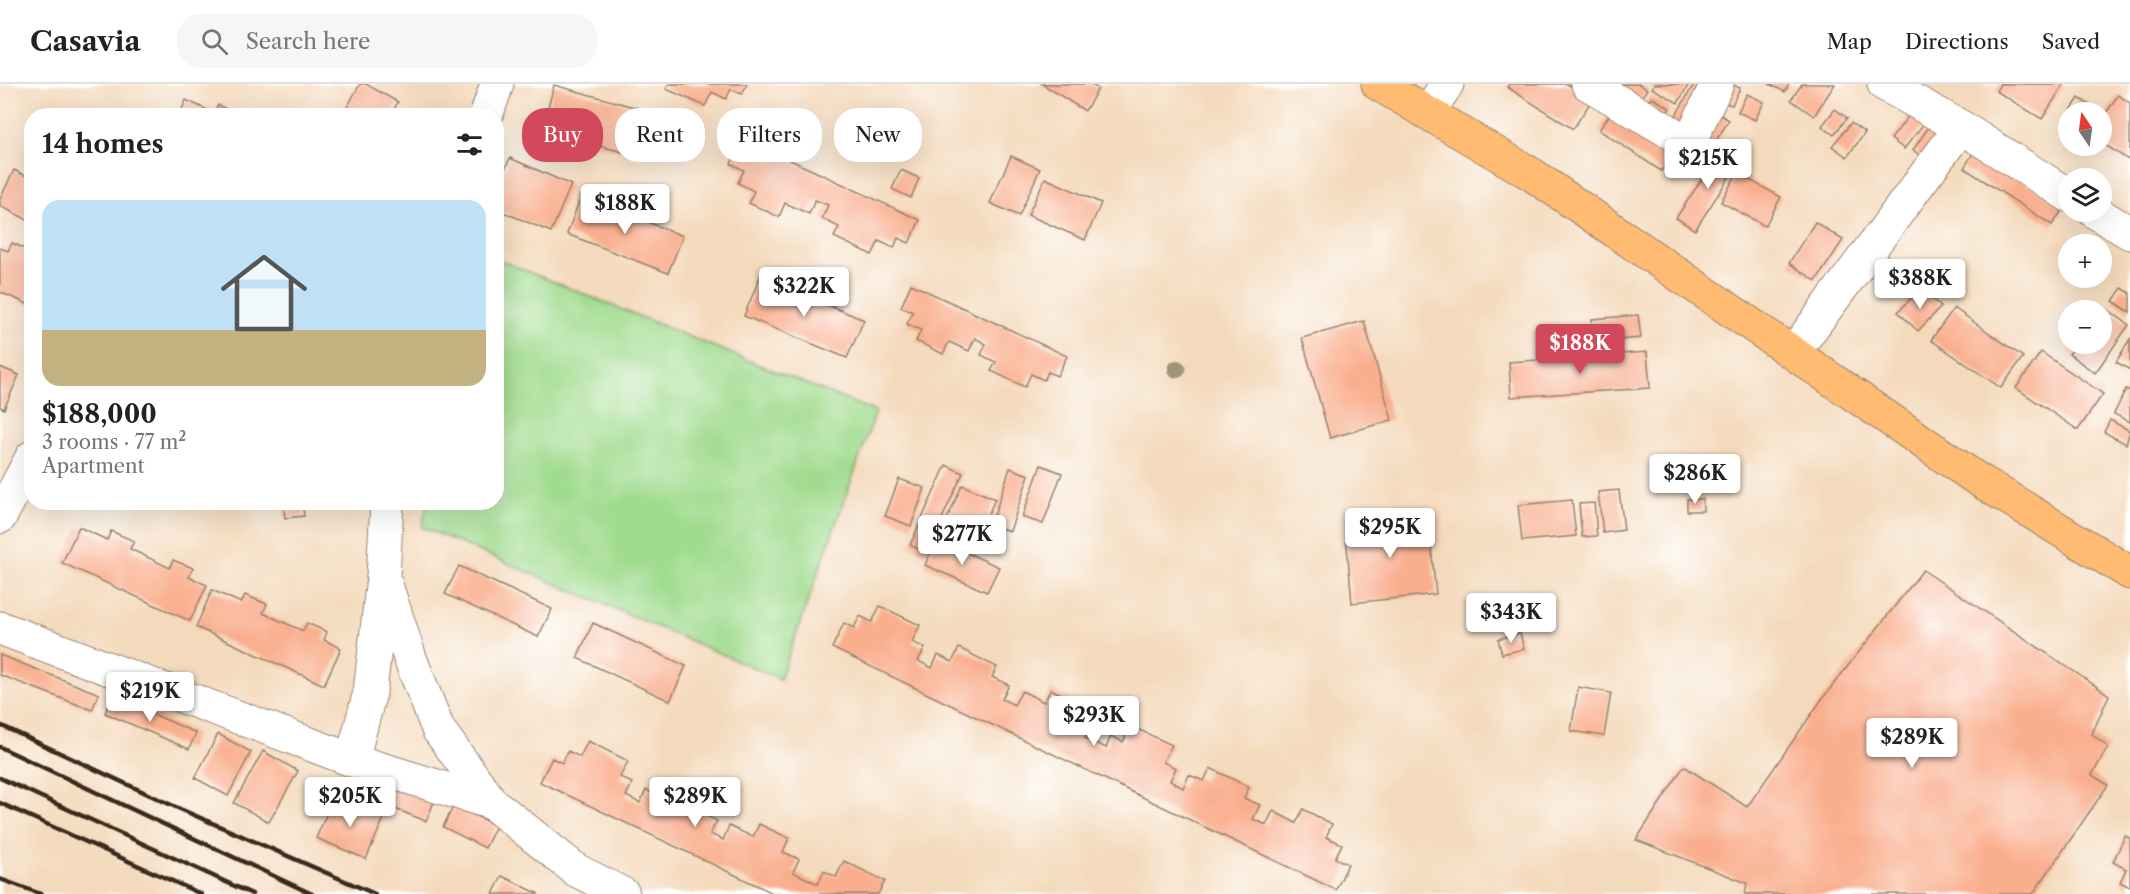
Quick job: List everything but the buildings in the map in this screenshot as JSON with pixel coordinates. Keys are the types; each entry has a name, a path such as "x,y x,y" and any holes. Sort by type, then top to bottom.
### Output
{"main road":[{"path":"1378,84 1533,175 1974,477 2130,573"}],"street":[{"path":"489,108 497,84"},
{"path":"1428,113 1447,84"},
{"path":"1588,84 1689,143 1717,84"},
{"path":"1884,84 1961,127 2058,189"},
{"path":"1793,353 1961,127"},
{"path":"2112,222 2130,233"},
{"path":"0,517 24,472"},
{"path":"352,760 370,692 383,577 387,510"},
{"path":"383,577 410,658 438,729 492,803 576,870 623,894"},
{"path":"0,628 352,760 492,803"}],"green space":[{"path":"504,262 876,412 780,679 422,527 426,510 504,510"}],"railway":[{"path":"0,725 180,809 375,894"},
{"path":"0,747 312,894"},
{"path":"0,778 252,894"},
{"path":"0,803 201,894"},
{"path":"0,879 41,894"}]}
